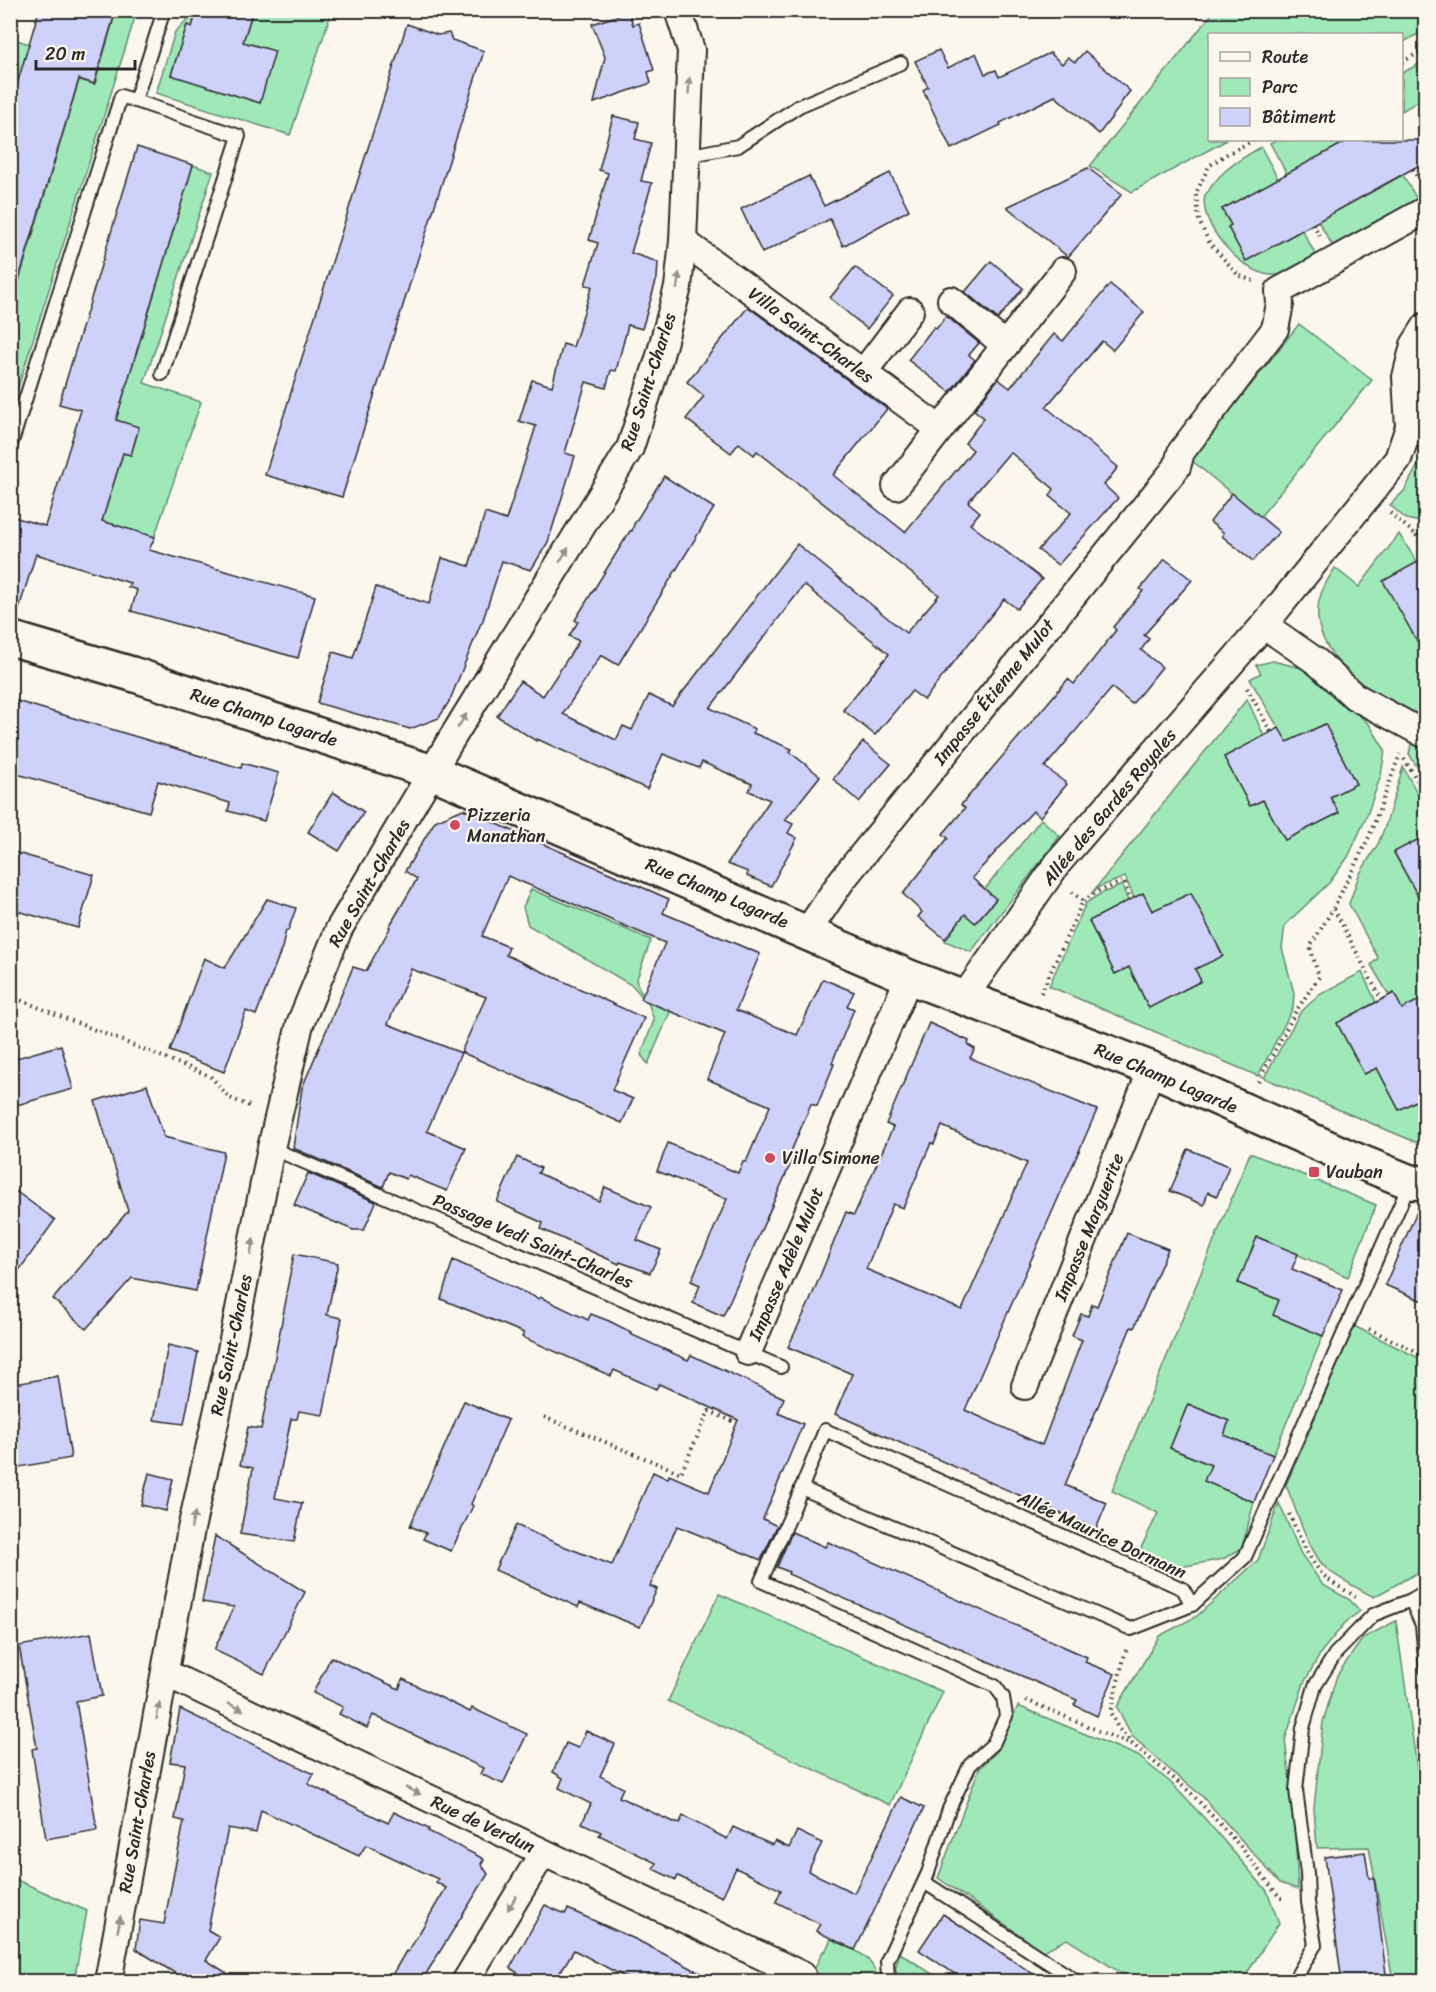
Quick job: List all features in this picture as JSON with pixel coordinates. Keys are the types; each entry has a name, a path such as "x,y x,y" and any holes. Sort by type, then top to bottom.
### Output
{"main road":[{"name":"Rue Champ Lagarde","path":"10,638 132,674 432,772 909,977 1152,1069 1420,1187"}],"street":[{"name":"Rue Saint-Charles","path":"108,1982 191,1529 230,1360 271,1148 300,1024 339,929 630,448 659,359 678,287 683,241 691,50 678,10"},
{"path":"1279,291 1425,210"},
{"name":"Villa Saint-Charles","path":"683,241 939,429"},
{"path":"896,486 1063,271"},
{"name":"Impasse Étienne Mulot","path":"807,932 842,880 1177,468 1181,452 1275,329 1280,304 1279,291"},
{"path":"951,300 1005,345"},
{"path":"863,373 910,311"},
{"name":"Allée des Gardes Royales","path":"964,997 1050,875 1264,625 1398,459 1409,427 1406,377 1414,345 1425,326"},
{"path":"1264,625 1317,662 1354,696 1418,731"},
{"name":"Impasse Adèle Mulot","path":"748,1352 909,977"},
{"name":"Impasse Marguerite","path":"1025,1386 1152,1069"},
{"name":"Rue de Verdun","path":"165,1673 802,1975"},
{"path":"465,1982 543,1852"}],"lane":[{"path":"135,101 164,10"},
{"path":"686,156 738,146 799,106 901,63"},
{"path":"10,448 121,96 239,136 162,374"},
{"name":"Passage Vedi Saint-Charles","path":"271,1148 781,1367"},
{"path":"1192,1605 1245,1557 1350,1320 1420,1187"},
{"name":"Allée Maurice Dormann","path":"995,1686 761,1581 825,1430 1183,1589 1192,1605 1131,1629"},
{"path":"801,1488 1131,1629"},
{"path":"1293,1982 1315,1945 1296,1790 1303,1728 1315,1686 1330,1662 1355,1632 1373,1615 1411,1600 1425,1591"},
{"path":"1411,1600 1422,1625 1425,1669"},
{"path":"890,1982 887,1961 928,1873 949,1809 970,1764 993,1744 1006,1716 1003,1697 995,1686"},
{"path":"924,1882 1078,1982"}],"path":[{"path":"1403,61 1425,49"},
{"path":"1252,141 1209,166 1196,193 1199,221 1209,242 1238,275 1279,291"},
{"path":"1368,496 1415,534 1425,548"},
{"path":"1415,534 1425,535"},
{"path":"1233,660 1271,732"},
{"path":"1245,1111 1296,1011 1319,977 1310,946 1334,909 1369,837 1401,753 1418,731"},
{"path":"1401,753 1425,794"},
{"path":"1050,875 1083,901"},
{"path":"1056,960 1083,901 1099,891 1124,881 1131,900"},
{"path":"1334,909 1381,999"},
{"path":"10,996 210,1076 230,1098 278,1116"},
{"path":"1350,1320 1425,1356"},
{"path":"544,1418 681,1473 709,1411 734,1422"},
{"path":"1276,1486 1306,1550 1319,1569 1329,1580 1358,1597 1373,1615"},
{"path":"1131,1629 1110,1712 1118,1728 1135,1746 1191,1793 1241,1847 1280,1898 1308,1902"},
{"path":"995,1686 1135,1746"}],"green space":[{"path":"1215,10 1425,11 1425,30 1403,42 1403,33 1208,33 1208,141 1225,141 1132,192 1090,166"},
{"path":"116,11 137,11 14,400 11,399 11,308 79,80 95,84"},
{"path":"196,11 192,27 187,25 171,75 243,42 253,11 332,11 290,135 156,93 175,32"},
{"path":"11,38 29,44 13,101 11,100"},
{"path":"1425,61 1425,97 1403,110 1403,72"},
{"path":"1274,141 1347,141 1287,174 1270,143"},
{"path":"1261,147 1278,179 1222,210 1231,225 1228,227 1246,261 1302,230 1318,259 1284,274 1271,275 1260,272 1247,266 1236,257 1215,233 1208,220 1205,207 1205,195 1221,174"},
{"path":"193,165 213,172 144,383 201,402 154,538 102,521 123,453 131,455 139,428 116,420"},
{"path":"1403,175 1418,201 1334,248 1318,221"},
{"path":"1299,324 1372,380 1260,517 1191,460"},
{"path":"1425,452 1426,523 1406,519 1390,505 1404,491"},
{"path":"1399,534 1417,562 1425,630 1425,726 1370,692 1352,676 1336,659 1325,641 1318,622 1320,596 1335,568 1359,587"},
{"path":"1273,661 1305,669 1369,724 1385,750 1381,775 1366,818 1348,857 1329,883 1285,925 1282,948 1294,993 1293,1008 1258,1076 1049,986 1086,903 1122,885 1128,901 1089,921 1115,974 1129,967 1148,1007 1200,982 1195,969 1222,956 1156,921 1143,893 1134,898 1125,877 1099,887 1091,894 1247,699 1264,736 1224,757 1250,806 1263,800 1285,840 1339,813 1330,797 1356,784 1325,724 1298,737 1293,753 1250,679 1261,673 1256,665"},
{"path":"1412,742 1425,747 1425,780 1409,754"},
{"path":"1403,767 1425,807 1425,836 1394,853 1422,903 1425,901 1425,997 1412,1004 1417,1014 1407,1019 1394,993 1389,995 1371,965 1378,958 1349,904 1359,875 1378,844 1386,824"},
{"path":"1041,819 1060,836 971,952 945,941 965,913 976,923 996,899 985,889"},
{"path":"531,889 651,940 636,981 641,992 673,1005 648,1064 641,1055 654,1020 649,1005 633,986 528,925 523,907"},
{"path":"1362,972 1376,1002 1337,1023 1364,1074 1377,1068 1399,1110 1425,1096 1425,1146 1264,1078 1300,1013 1319,995"},
{"path":"1250,1153 1376,1205 1348,1277 1258,1237 1238,1283 1279,1300 1274,1315 1323,1336 1273,1455 1224,1435 1229,1421 1188,1404 1170,1448 1211,1465 1205,1481 1254,1502 1242,1548 1223,1559 1175,1568 1139,1552 1158,1513 1112,1491"},
{"path":"1354,1326 1425,1361 1425,1572 1415,1574 1374,1597 1340,1578 1317,1558 1286,1485"},
{"path":"1279,1503 1301,1554 1323,1585 1350,1600 1360,1611 1344,1624 1322,1651 1304,1683 1285,1740 1294,1814 1298,1889 1280,1883 1201,1795 1132,1736 1117,1707 1159,1636 1197,1616 1258,1560"},
{"path":"719,1594 943,1692 890,1805 668,1701"},
{"path":"1396,1621 1425,1825 1425,1981 1393,1981 1369,1847 1317,1848 1314,1808 1323,1722 1337,1675 1363,1638"},
{"path":"1018,1706 1138,1756 1170,1782 1267,1891 1279,1923 1242,1981 1134,1981 1067,1939 1043,1951 938,1878 979,1769 998,1750"},
{"path":"10,1877 87,1911 74,1981 11,1981"},
{"path":"831,1939 866,1958 875,1970 877,1978 873,1981 826,1982 811,1976"},
{"path":"900,1953 943,1981 901,1981 895,1968"}],"building":[{"path":"39,10 116,10 94,84 79,79 17,285 10,284 10,108"},
{"path":"197,10 253,10 243,42 275,51 260,103 171,75 187,25 192,27"},
{"path":"629,12 633,25 639,23 654,70 648,72 651,83 594,103 605,57 592,24"},
{"path":"407,24 438,35 449,33 452,40 484,51 342,497 265,475"},
{"path":"939,50 948,68 976,53 985,74 996,70 999,77 1050,53 1062,64 1068,57 1075,62 1085,51 1130,91 1099,134 1055,96 951,149 923,90 928,87 915,61"},
{"path":"613,116 639,122 635,139 651,143 641,181 652,183 631,253 658,262 657,278 642,329 628,325 616,371 611,370 606,388 586,382 565,453 575,456 548,542 531,570 502,561 482,623 450,700 439,718 410,729 317,703 333,652 353,658 376,587 429,604 442,558 469,566 485,513 506,520 536,426 519,421 532,380 552,386 563,344 573,347 592,286 585,285 598,243 589,240 608,173 599,170"},
{"path":"1425,140 1425,162 1246,261 1228,227 1231,225 1222,209 1347,141"},
{"path":"137,147 193,165 116,420 139,427 131,455 123,453 102,521 155,537 149,550 315,596 298,658 131,611 137,590 128,587 130,583 36,554 17,615 10,615 10,516 45,526 81,410 59,404"},
{"path":"1088,168 1122,194 1068,257 1007,207"},
{"path":"890,173 909,210 843,246 830,219 762,253 741,209 809,176 824,206"},
{"path":"991,261 1023,288 998,319 965,292"},
{"path":"855,267 893,296 867,329 830,298"},
{"path":"1110,284 1144,312 1113,350 1102,341 1046,407 1118,467 1104,485 1118,498 1058,565 1038,550 1071,513 1050,496 1054,489 1010,452 968,502 980,512 970,524 1042,579 1017,609 1004,599 924,700 912,691 875,735 843,710 889,654 804,585 710,708 755,729 753,733 792,749 790,752 820,776 785,820 793,824 788,833 797,838 771,886 747,876 748,872 727,864 770,800 749,791 752,784 702,762 699,768 663,754 647,789 537,739 536,741 497,716 520,681 543,696 579,641 569,636 578,622 575,620 664,476 714,508 618,665 601,655 563,714 616,740 623,726 632,730 649,695 672,706 797,544 906,633 939,595 757,451 754,455 739,443 731,453 686,419 704,396 687,382 748,307 887,409 833,475 905,532 973,450 965,443 984,418 974,410 998,379 1010,388 1054,334 1063,341"},
{"path":"946,316 979,343 969,355 975,360 950,392 908,360 934,327 936,329"},
{"path":"1232,493 1279,532 1253,561 1222,536 1224,533 1210,522"},
{"path":"1425,558 1425,655 1383,581"},
{"path":"1165,559 1192,580 1144,635 1149,639 1141,650 1162,667 1132,704 1112,688 1045,767 1067,784 1040,817 1033,811 972,878 996,899 975,923 965,914 945,939 918,917 922,912 903,894 948,838 943,834 965,808 961,805 1068,679 1074,684 1116,630 1113,627 1143,591 1140,589"},
{"path":"10,699 241,768 242,763 279,773 264,821 228,811 230,803 158,781 149,812 10,772"},
{"path":"1325,724 1356,784 1330,797 1339,813 1285,840 1263,800 1250,806 1224,757 1279,728 1287,742"},
{"path":"863,742 891,764 859,802 833,779"},
{"path":"333,792 364,812 339,851 308,832"},
{"path":"463,809 669,899 663,913 760,954 736,1010 797,1035 823,979 854,992 847,1006 854,1009 832,1063 834,1064 817,1106 811,1104 790,1154 794,1156 723,1316 693,1303 700,1285 691,1281 727,1199 657,1171 668,1143 738,1173 743,1161 746,1162 770,1106 707,1079 725,1034 641,999 665,943 508,876 482,936 509,947 506,955 644,1018 612,1090 633,1099 622,1123 461,1052 486,997 411,969 388,1024 461,1053 427,1131 466,1148 447,1191 408,1175 406,1179 389,1172 383,1187 293,1148 302,1088 353,967 366,971 417,879 405,871 435,821"},
{"path":"1425,836 1425,909 1394,852"},
{"path":"10,851 94,875 78,928 10,909"},
{"path":"1143,893 1152,911 1191,893 1223,956 1195,969 1201,981 1149,1008 1129,967 1115,974 1089,921"},
{"path":"267,899 296,908 256,1015 246,1011 224,1072 170,1051 204,958 225,968"},
{"path":"1394,993 1402,1009 1425,997 1425,1096 1399,1110 1377,1068 1364,1074 1337,1023"},
{"path":"929,1023 969,1041 968,1045 975,1049 970,1058 1097,1110 965,1410 1042,1445 1082,1340 1072,1336 1081,1314 1088,1316 1092,1304 1097,1306 1127,1233 1168,1249 1134,1328 1131,1327 1065,1485 1107,1503 1096,1529 835,1414 852,1374 788,1347 809,1303 846,1212 854,1215 893,1127 886,1124","holes":["942,1126 1027,1163 962,1310 866,1269 893,1204 903,1208 931,1143 934,1144"]},
{"path":"61,1045 73,1089 10,1107 10,1060"},
{"path":"147,1085 164,1137 224,1152 196,1291 132,1278 86,1329 53,1299 128,1211 95,1101"},
{"path":"1188,1149 1229,1166 1217,1196 1208,1192 1204,1205 1170,1191"},
{"path":"517,1157 541,1168 538,1173 599,1201 605,1187 651,1207 637,1240 661,1250 650,1273 620,1262 619,1264 541,1229 543,1223 497,1202"},
{"path":"308,1173 376,1202 364,1230 353,1230 294,1205"},
{"path":"10,1187 55,1220 10,1283"},
{"path":"1421,1202 1425,1202 1425,1302 1385,1285"},
{"path":"1257,1237 1298,1254 1292,1269 1343,1290 1323,1336 1273,1315 1279,1300 1238,1283"},
{"path":"294,1254 338,1263 327,1315 342,1318 323,1415 299,1411 297,1419 291,1419 275,1498 302,1503 294,1542 240,1534 253,1468 240,1465 248,1427 261,1429"},
{"path":"453,1260 588,1320 591,1314 609,1321 631,1332 630,1334 688,1360 691,1355 784,1398 778,1413 803,1424 763,1519 777,1526 761,1560 677,1526 650,1586 657,1589 640,1627 580,1603 578,1607 495,1570 516,1525 612,1565 653,1472 668,1479 669,1475 709,1492 738,1420 659,1384 656,1389 614,1370 611,1376 522,1337 524,1333 441,1299"},
{"path":"168,1345 198,1352 184,1424 154,1420"},
{"path":"58,1376 71,1458 14,1468 10,1444 10,1385"},
{"path":"464,1401 508,1420 471,1504 473,1506 451,1551 423,1539 426,1533 410,1526"},
{"path":"1188,1404 1229,1421 1224,1435 1273,1455 1254,1502 1204,1481 1211,1465 1170,1448"},
{"path":"149,1473 173,1479 166,1511 141,1505"},
{"path":"792,1532 825,1547 828,1542 1087,1657 1085,1662 1115,1674 1097,1716 1074,1705 1077,1700 788,1574 789,1572 777,1567"},
{"path":"215,1536 305,1592 264,1674 214,1650 234,1607 202,1602"},
{"path":"91,1633 102,1696 76,1701 97,1830 46,1839 32,1749 37,1748 19,1646"},
{"path":"331,1657 399,1689 403,1679 470,1712 472,1708 527,1734 503,1784 480,1774 483,1768 373,1715 367,1728 339,1714 343,1707 313,1693"},
{"path":"180,1709 314,1774 308,1784 388,1823 394,1812 484,1859 481,1864 488,1874 421,1982 388,1982 446,1888 436,1882 438,1879 366,1845 359,1856 261,1810 256,1833 228,1828 208,1930 220,1937 206,1960 241,1982 189,1982 136,1949 140,1920 164,1924 184,1821 175,1819 185,1764 170,1762"},
{"path":"586,1731 615,1744 600,1776 623,1788 619,1797 675,1823 679,1824 683,1816 727,1839 733,1827 772,1845 775,1841 789,1848 797,1831 822,1843 808,1871 854,1893 901,1797 924,1808 855,1950 816,1931 820,1924 776,1902 781,1890 736,1868 722,1897 678,1876 676,1880 653,1869 656,1863 599,1835 601,1832 582,1823 591,1804 559,1788 563,1778 553,1772 566,1743 578,1748"},
{"path":"1365,1852 1369,1878 1374,1878 1387,1982 1342,1982 1325,1857"},
{"path":"545,1905 565,1914 568,1909 637,1940 718,1982 634,1982 574,1950 554,1982 532,1982 510,1968"},
{"path":"943,1914 1045,1982 967,1982 919,1950"}],"place":[{"name":"Pizzeria Manathan","path":"455,825"},
{"name":"Villa Simone","path":"770,1158"},
{"name":"Vauban","path":"1314,1172"}]}
